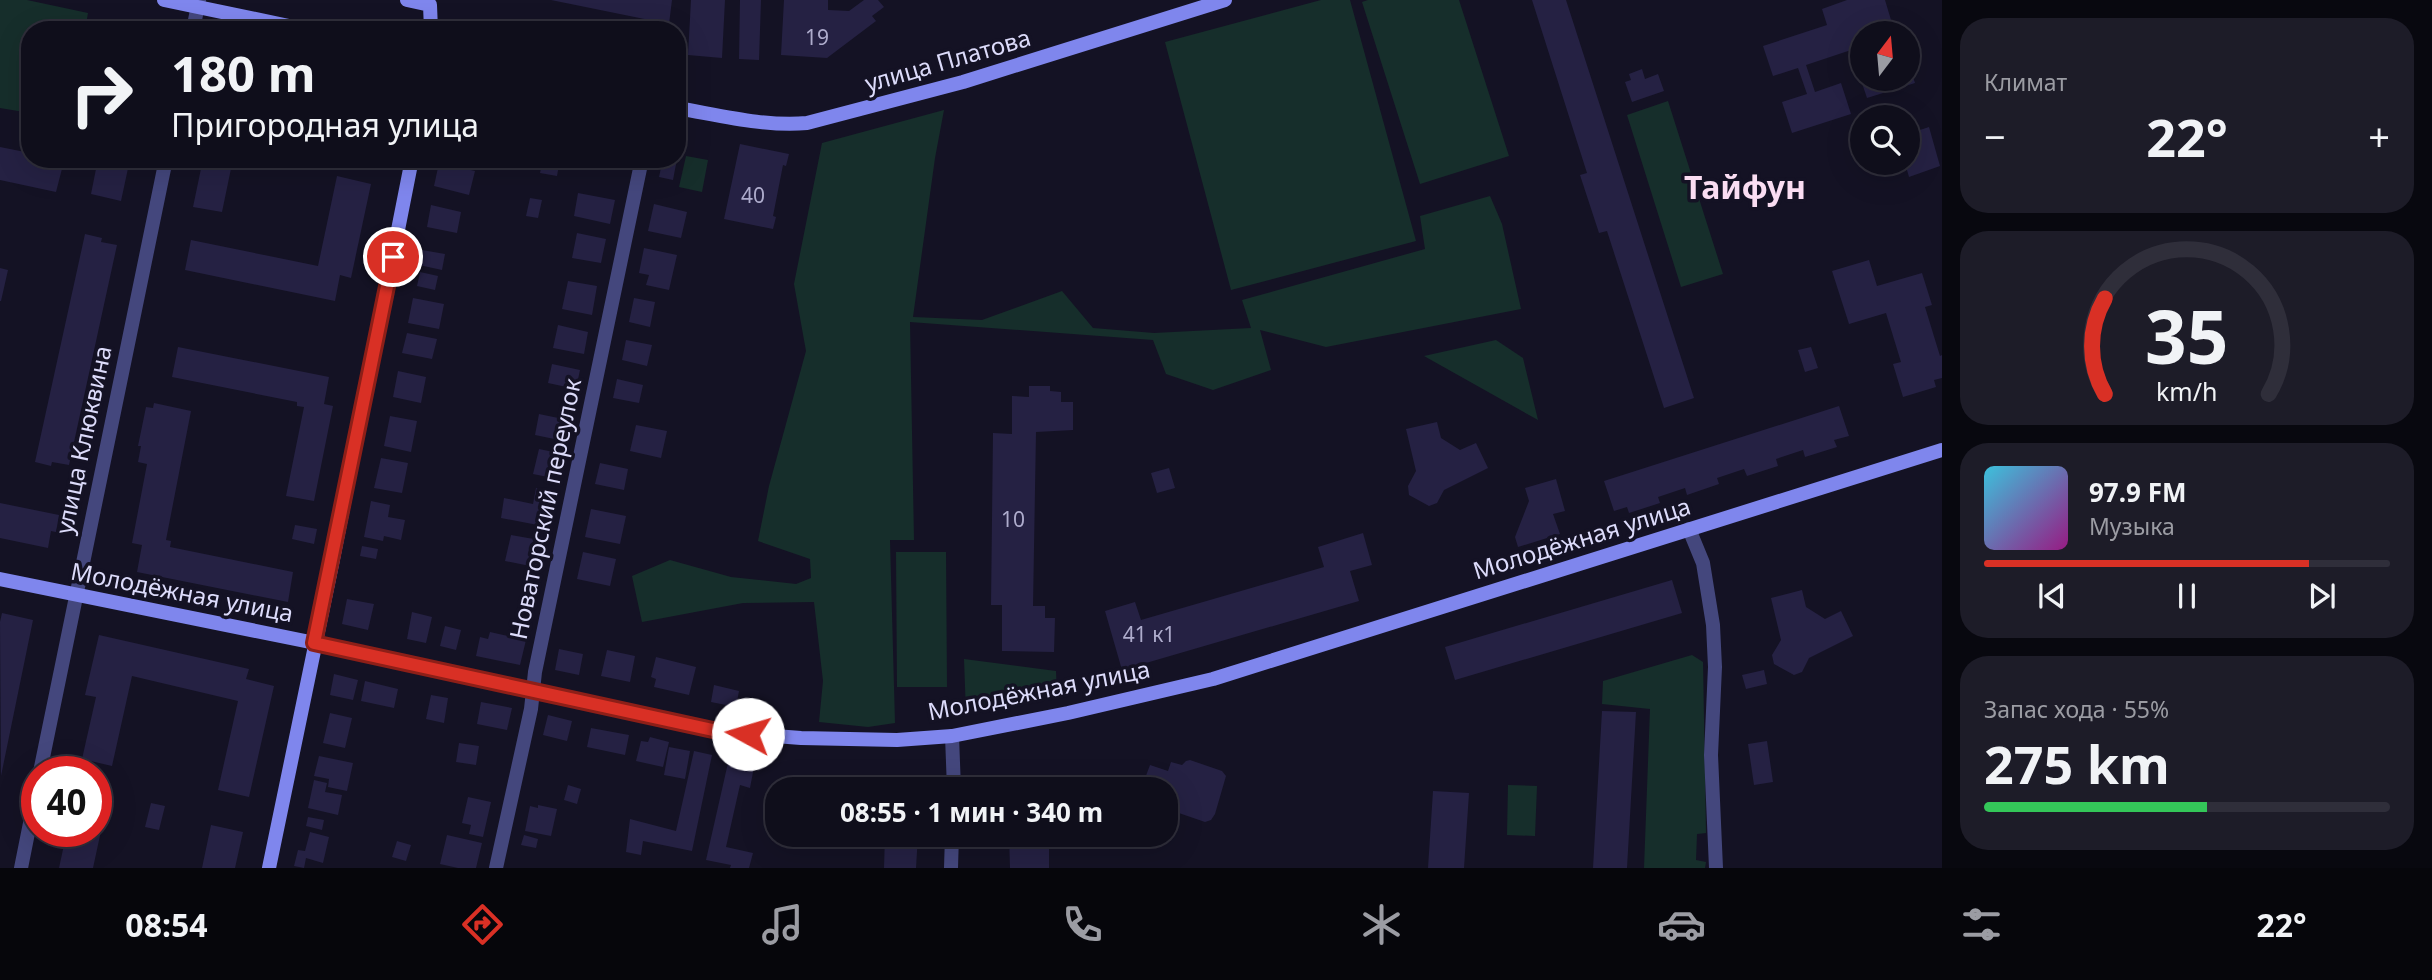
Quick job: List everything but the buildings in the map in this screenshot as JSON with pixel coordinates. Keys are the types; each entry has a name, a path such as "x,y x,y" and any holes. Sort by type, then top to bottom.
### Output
{"street":[{"path":"164,0 198,3 271,21"},
{"path":"407,0 430,5 431,21"},
{"name":"улица Платова","path":"686,109 757,121 807,123 963,82 1225,0"},
{"path":"195,21 198,3"},
{"name":"улица Клюквина","path":"43,756 164,168"},
{"path":"268,868 410,168"},
{"name":"Новаторский переулок","path":"496,868 531,709 532,691 640,168"},
{"name":"Молодёжная улица","path":"0,579 314,643 722,732 801,738 897,740 952,736 1068,713 1213,679 1942,450"},
{"path":"1689,529 1703,564 1713,625 1715,667 1712,755 1716,868"},
{"path":"952,736 954,777"},
{"path":"21,868 25,847"},
{"path":"951,868 952,847"}],"green space":[{"path":"0,0 27,0 88,13 87,21 21,21 21,112 0,108"},
{"path":"1321,0 1350,0 1416,241 1231,290 1165,42"},
{"path":"1459,0 1509,156 1420,184 1362,2"},
{"path":"1668,101 1723,274 1681,287 1627,115"},
{"path":"944,110 913,317 982,320 1062,291 1093,328 1154,333 1251,328 1242,300 1425,249 1420,216 1490,196 1502,224 1521,309 1326,347 1260,330 1271,370 1213,390 1166,374 1153,340 910,322 914,540 890,540 895,723 868,727 819,722 823,681 814,602 743,603 642,622 632,576 670,560 731,577 796,584 811,578 810,559 758,541 769,486 806,351 794,284 822,143"},
{"path":"686,156 708,160 702,192 679,187 683,168 686,168"},
{"path":"1496,340 1523,358 1538,420 1424,356"},
{"path":"896,552 946,552 947,687 897,687"},
{"path":"1692,655 1703,662 1706,833 1697,834 1696,860 1706,862 1705,868 1644,868 1650,709 1602,704 1603,681"},
{"path":"964,659 1056,671 1057,696 966,714"},
{"path":"1508,785 1537,786 1535,836 1507,835"}],"district":[{"name":"Тайфун","path":"1745,188"}],"route":[{"path":"393,257 314,643 722,732 748,734"}]}
